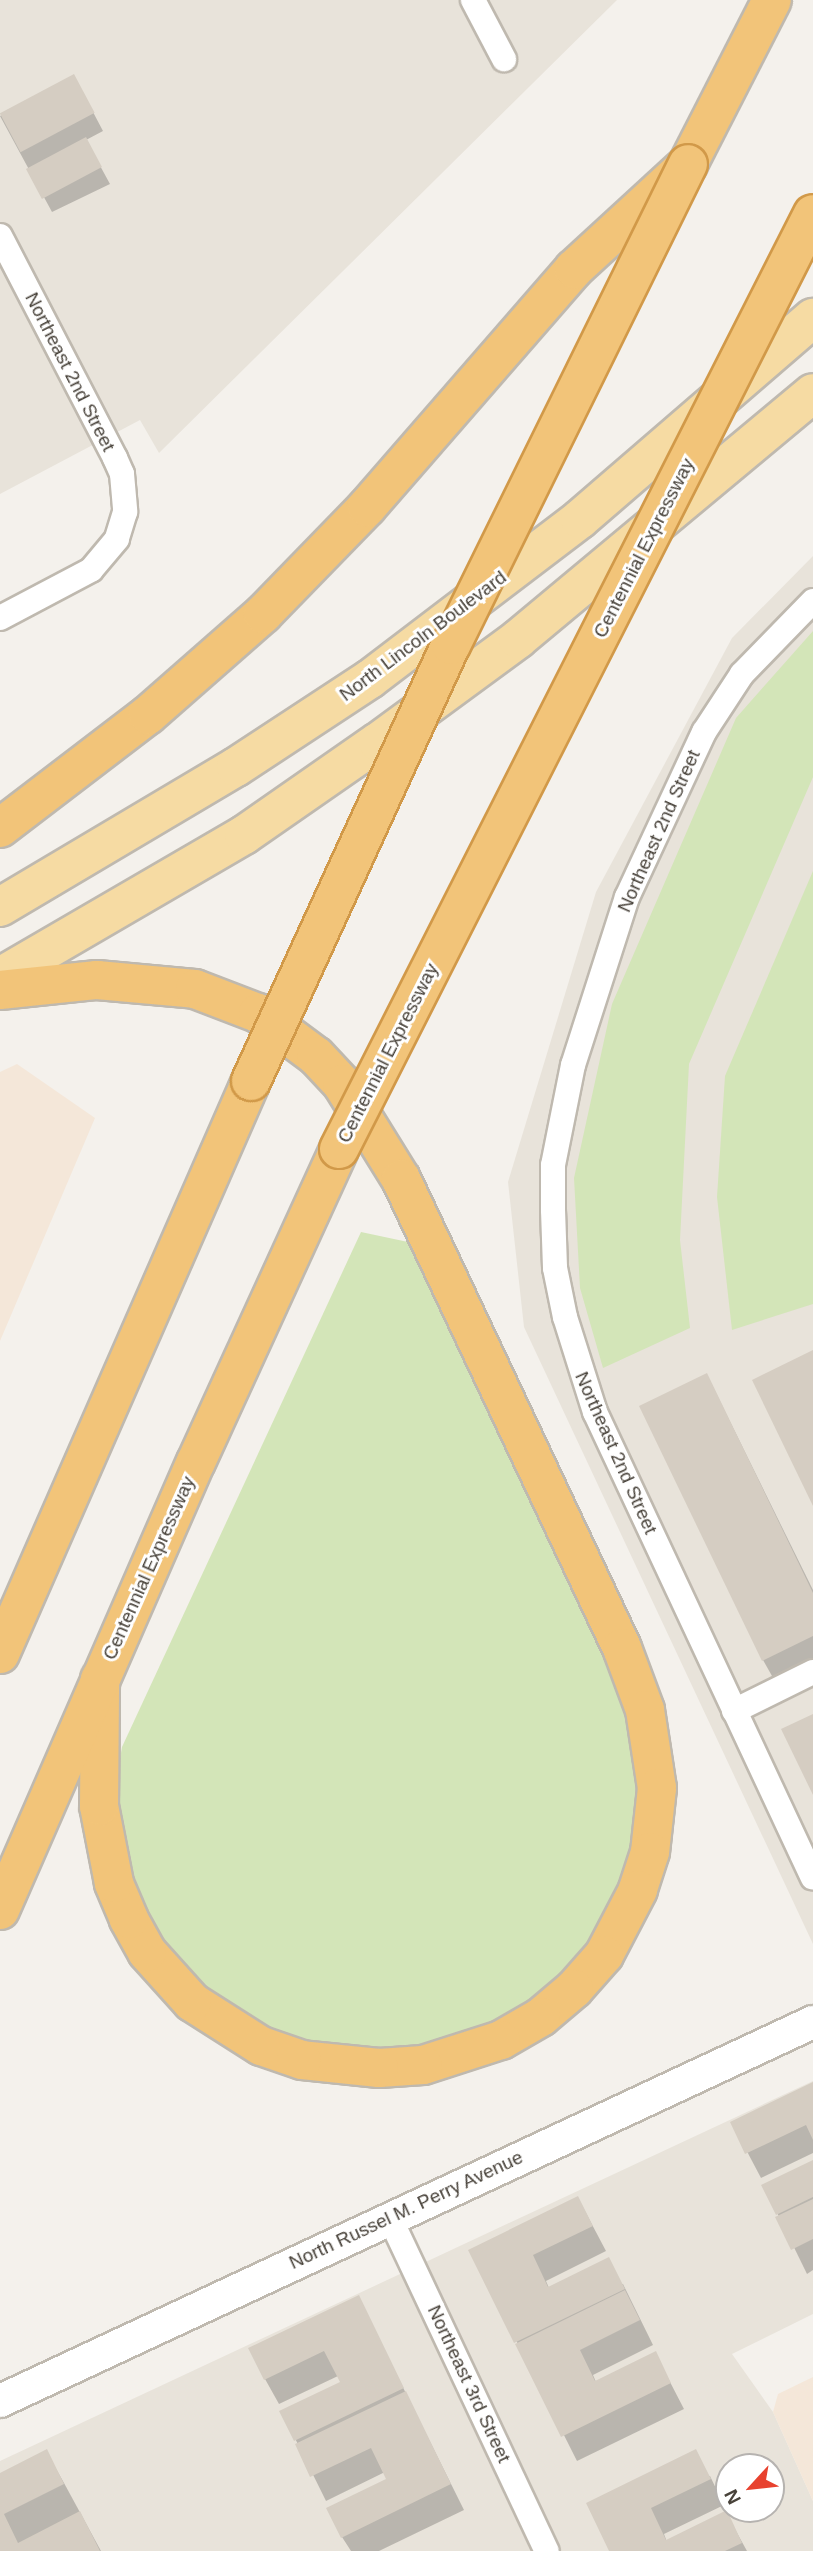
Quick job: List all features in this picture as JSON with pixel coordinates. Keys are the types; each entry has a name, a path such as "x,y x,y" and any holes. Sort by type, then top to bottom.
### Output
{"highway":[{"path":"0,1654 251,1081 451,645 688,164 772,0"},
{"path":"0,828 148,715 263,614 367,507 574,269 688,164"},
{"name":"Centennial Expressway","path":"0,1910 100,1679 339,1149 813,214"},
{"path":"0,990 97,980 153,981 195,989 258,1013 316,1056 342,1084 401,1179 622,1648 645,1710 657,1788 650,1852 638,1890 604,1955 574,1989 541,2017 501,2040 423,2065 379,2068 302,2060 261,2046 192,2001 146,1952 128,1919 114,1883 99,1806 100,1679"}],"main road":[{"name":"North Lincoln Boulevard","path":"0,907 236,767 370,679 580,519 813,318"},
{"path":"0,977 244,835 378,742 518,639 813,393"}],"street":[{"path":"473,0 504,59"},
{"name":"Northeast 2nd Street","path":"0,236 115,458 122,474 125,513 117,539 91,570 0,618"},
{"name":"Northeast 2nd Street","path":"813,601 742,674 704,732 632,885 573,1065 553,1165 555,1268 577,1365 813,1878"},
{"path":"734,1711 813,1672"},
{"name":"North Russel M. Perry Avenue","path":"0,2401 813,2022"},
{"name":"Northeast 3rd Street","path":"390,2218 547,2551"}],"shaded area":[{"path":"0,0 617,0 159,453 140,420 0,494"},
{"path":"813,556 813,1944 524,1327 508,1182 596,892 732,638"},
{"path":"17,1064 95,1118 0,1341 0,1072"},
{"path":"813,2081 813,2314 732,2354 773,2412 813,2501 813,2551 0,2551 0,2461"},
{"path":"813,2377 813,2501 773,2412 778,2394"}],"green space":[{"path":"813,631 813,777 689,1064 680,1240 690,1328 603,1368 580,1288 574,1178 612,1004 736,718"},
{"path":"813,871 813,1304 732,1330 717,1197 725,1076"},
{"path":"361,1232 408,1242 607,1660 632,1720 640,1770 630,1865 583,1955 550,1989 507,2019 465,2039 376,2053 285,2037 245,2017 203,1987 153,1926 125,1861 115,1787 122,1747"}],"building":[{"path":"74,74 95,113 20,152 0,113"},
{"path":"86,137 102,167 42,199 26,169"},
{"path":"813,1350 813,1506 752,1380"},
{"path":"707,1373 813,1593 813,1636 762,1661 639,1406"},
{"path":"813,1714 813,1795 781,1729"},
{"path":"813,2082 813,2140 806,2125 745,2154 730,2122"},
{"path":"813,2160 813,2197 776,2215 761,2185"},
{"path":"578,2196 593,2226 533,2255 548,2287 609,2257 625,2289 514,2343 468,2250"},
{"path":"813,2199 813,2239 791,2250 775,2217"},
{"path":"625,2290 640,2320 580,2350 595,2381 656,2351 671,2383 561,2437 515,2344"},
{"path":"359,2295 404,2388 294,2441 279,2411 340,2382 324,2351 264,2380 248,2348"},
{"path":"406,2391 451,2484 341,2538 326,2508 386,2479 371,2448 310,2477 295,2444"},
{"path":"47,2449 64,2484 4,2514 18,2543 80,2511 100,2551 0,2551 0,2473"},
{"path":"696,2449 711,2479 651,2508 666,2540 715,2516 715,2523 733,2523 742,2543 725,2551 609,2551 586,2503"}]}
